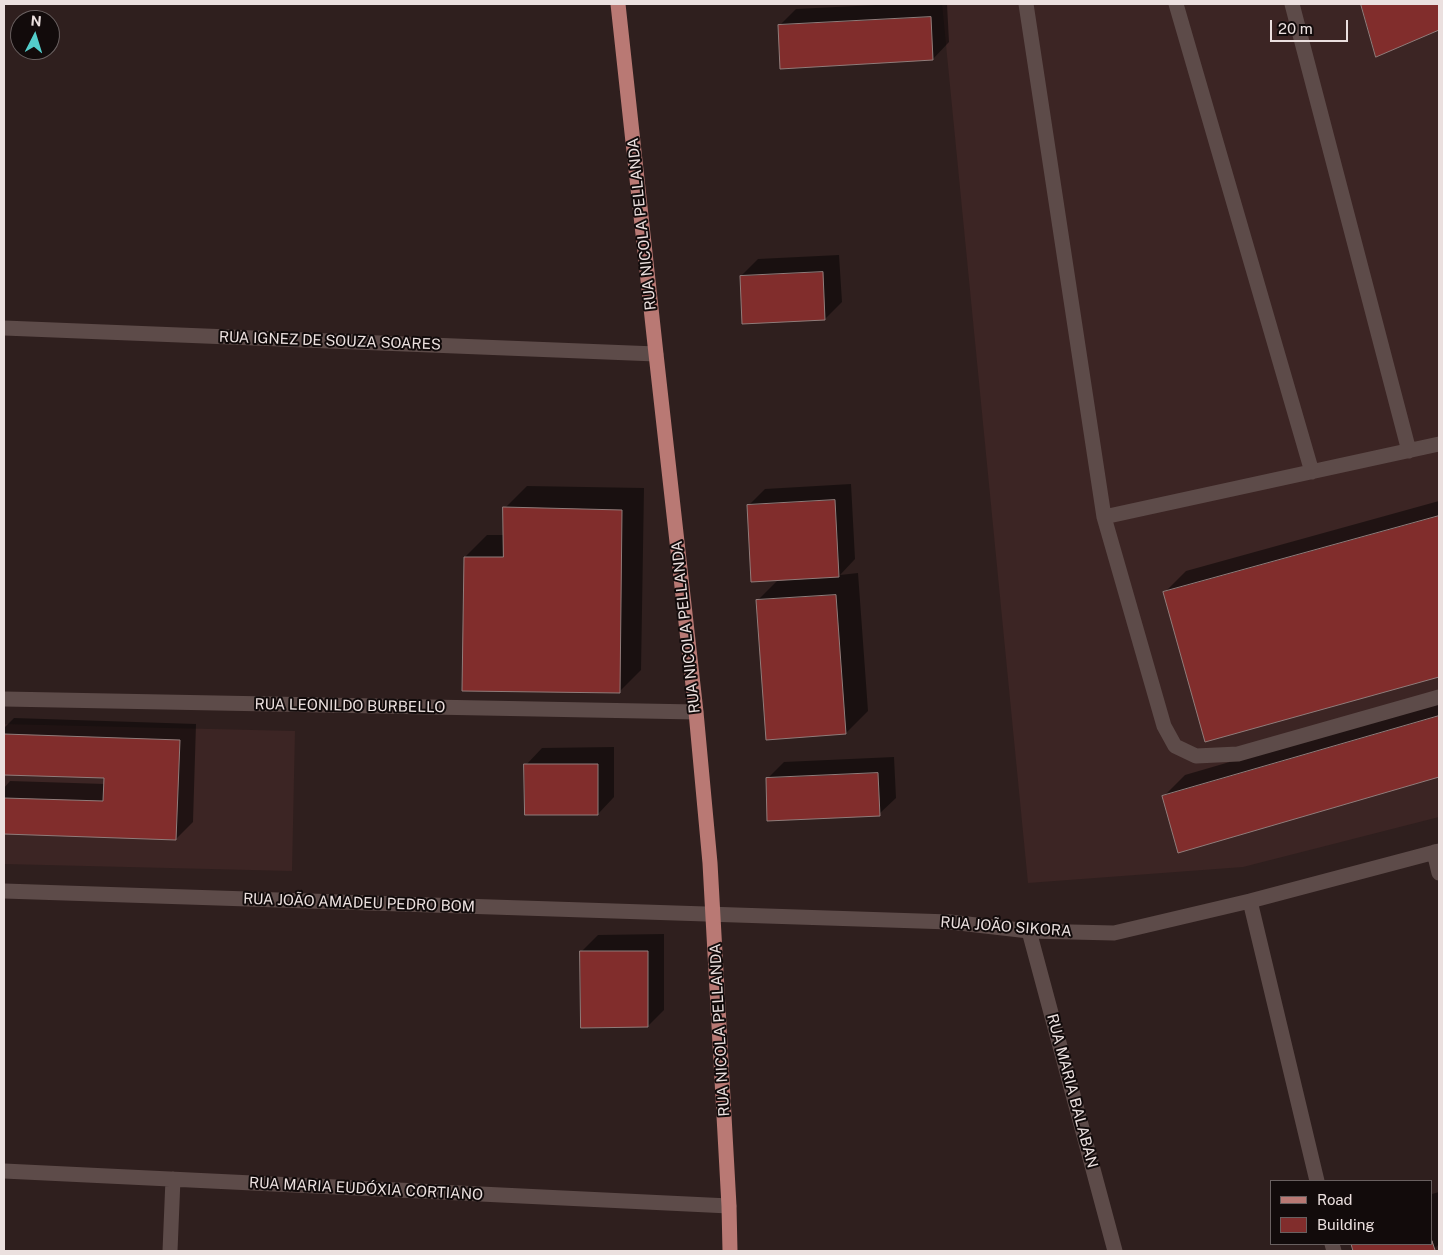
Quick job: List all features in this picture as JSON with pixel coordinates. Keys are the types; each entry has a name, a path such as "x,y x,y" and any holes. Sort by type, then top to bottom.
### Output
{"main road":[{"name":"RUA NICOLA PELLANDA","path":"618,4 696,712 710,863 730,1251"}],"street":[{"path":"1026,4 1104,517 1164,726 1175,746 1196,756 1238,754 1439,697"},
{"path":"1176,4 1312,472"},
{"path":"1292,4 1409,451"},
{"name":"RUA IGNEZ DE SOUZA SOARES","path":"4,328 656,354"},
{"path":"1104,517 1439,444"},
{"name":"RUA LEONILDO BURBELLO","path":"4,699 696,712"},
{"path":"1436,852 1439,873"},
{"name":"RUA JOÃO SIKORA","path":"714,914 950,922 1030,931 1114,933 1250,901 1436,852"},
{"name":"RUA JOÃO AMADEU PEDRO BOM","path":"4,891 714,914"},
{"path":"1250,901 1317,1180"},
{"name":"RUA MARIA BALABAN","path":"1030,931 1115,1251"},
{"name":"RUA MARIA EUDÓXIA CORTIANO","path":"4,1171 729,1206"},
{"path":"170,1251 173,1180"}],"shaded area":[{"path":"942,4 1439,4 1439,817 1243,867 1028,883"},
{"path":"4,724 295,731 292,871 4,864"}],"building":[{"path":"1361,4 1439,4 1439,30 1376,57"},
{"path":"931,17 933,60 780,69 778,25"},
{"path":"823,272 825,320 742,324 740,276"},
{"path":"835,500 839,577 751,582 747,505"},
{"path":"503,507 622,510 620,693 462,691 464,557 503,557"},
{"path":"1439,516 1439,677 1205,742 1163,592"},
{"path":"836,595 846,734 766,740 756,600"},
{"path":"1439,716 1439,777 1178,853 1162,796"},
{"path":"4,734 180,740 176,840 4,834 4,798 103,801 104,778 4,775"},
{"path":"524,764 598,764 598,815 525,815"},
{"path":"878,773 880,816 767,821 766,778"},
{"path":"580,951 648,951 648,1027 581,1028"},
{"path":"1433,1244 1435,1250 1432,1251 1353,1251 1351,1245"}]}
